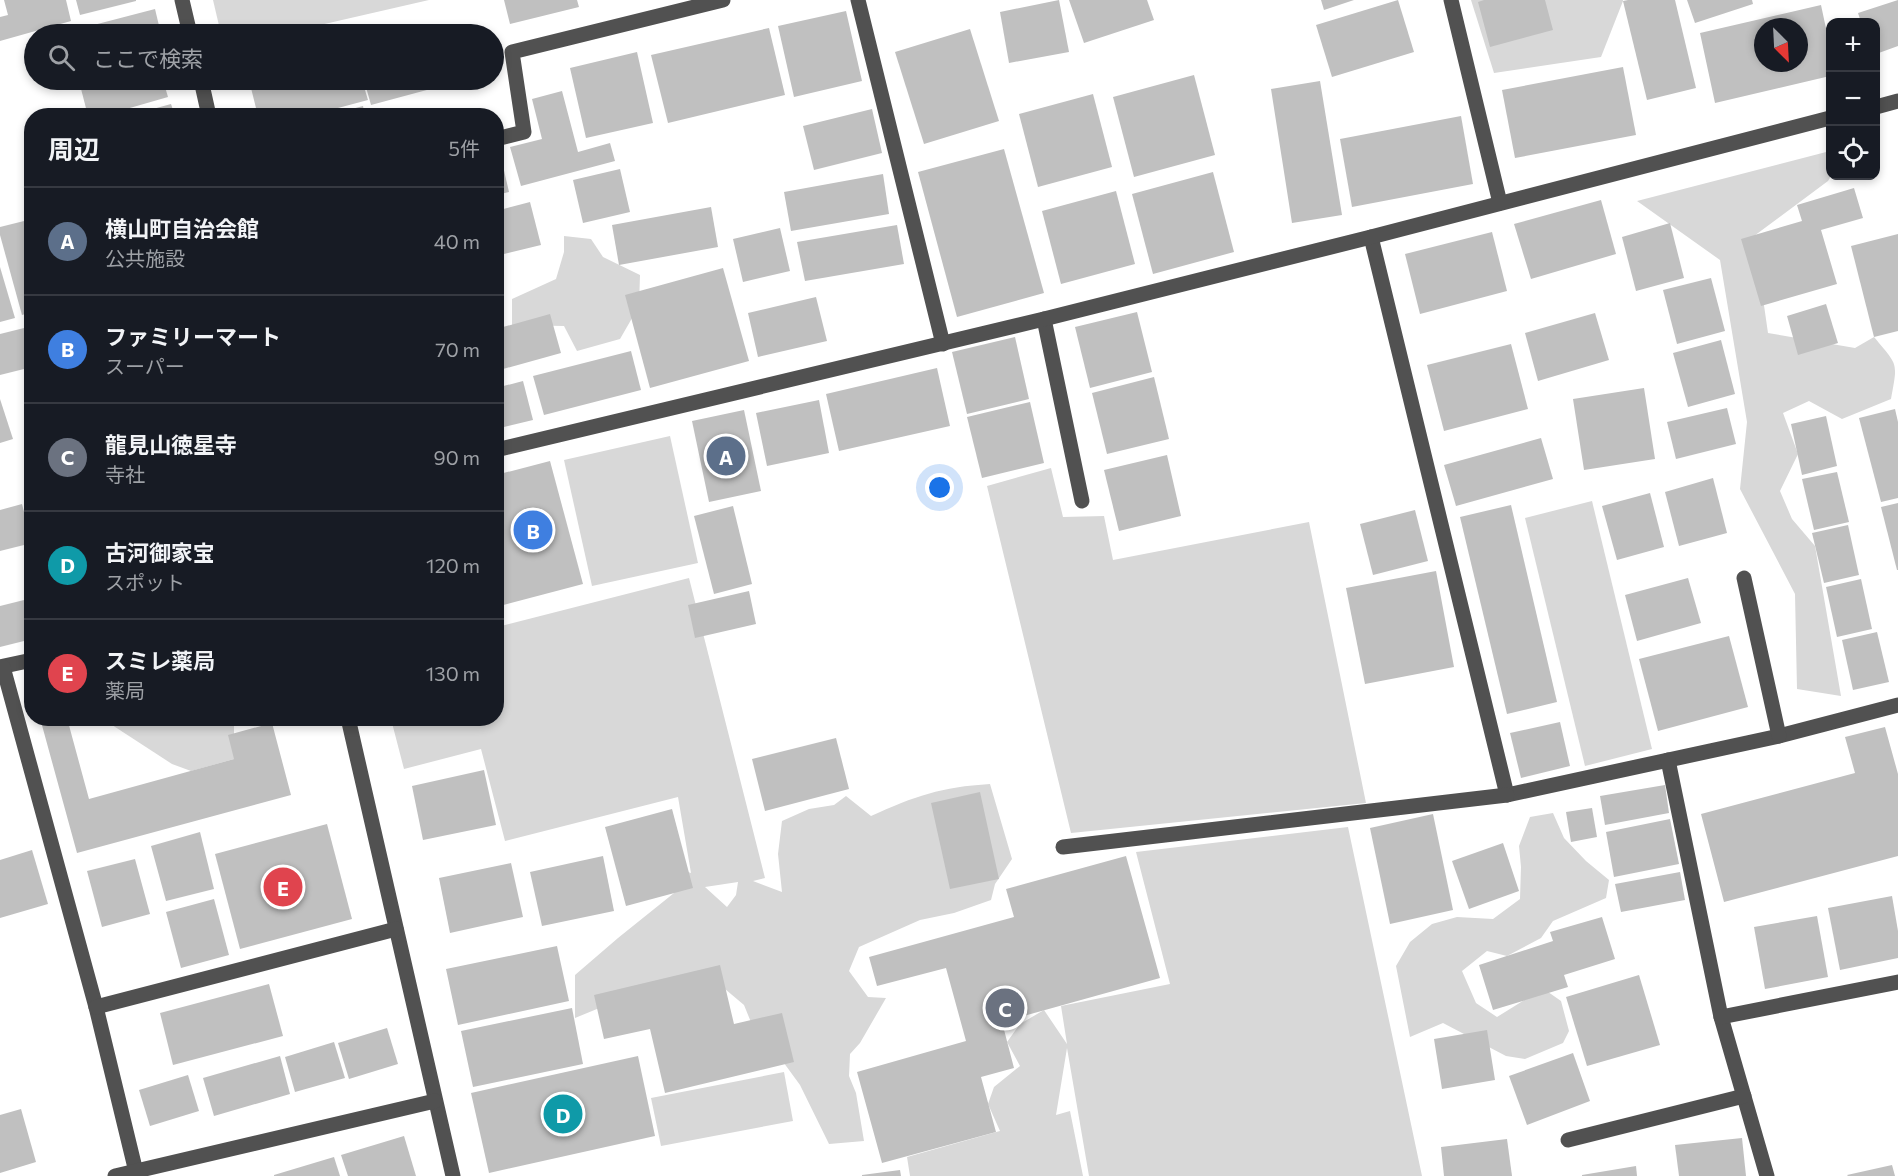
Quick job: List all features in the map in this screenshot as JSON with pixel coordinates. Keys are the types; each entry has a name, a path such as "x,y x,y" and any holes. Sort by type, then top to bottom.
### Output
{"street":[{"path":"182,0 188,24"},
{"path":"504,137 524,132 512,52 723,0"},
{"path":"858,0 943,344"},
{"path":"1451,0 1500,203"},
{"path":"203,90 207,108"},
{"path":"1880,106 1898,101"},
{"path":"504,448 1044,319 1826,119"},
{"path":"1371,237 1507,795"},
{"path":"1044,319 1082,501"},
{"path":"1744,578 1779,736"},
{"path":"24,662 1,667 96,1007 136,1173"},
{"path":"1063,847 1507,795 1779,736 1898,705"},
{"path":"350,726 453,1176"},
{"path":"1668,760 1721,1017 1767,1176"},
{"path":"96,1007 396,929"},
{"path":"1721,1017 1898,982"},
{"path":"1568,1140 1744,1095"},
{"path":"115,1176 136,1173 435,1101"}],"shaded area":[{"path":"213,0 429,0 325,24 219,24"},
{"path":"1471,0 1623,1 1601,57 1494,73"},
{"path":"1826,152 1826,180 1828,181 1754,236 1768,333 1855,348 1874,337 1892,359 1895,370 1891,399 1842,419 1809,401 1783,413 1798,454 1780,491 1792,519 1815,546 1841,696 1797,689 1795,594 1740,489 1747,422 1720,260 1637,201"},
{"path":"564,236 591,239 603,257 640,275 639,306 620,339 577,351 564,326 512,325 512,299 556,279 564,252"},
{"path":"670,436 698,563 592,586 564,460"},
{"path":"1051,468 1063,517 1104,516 1113,560 1309,522 1366,803 1071,833 987,486"},
{"path":"1592,501 1652,749 1585,766 1525,518"},
{"path":"689,578 765,878 753,881 782,892 778,854 782,821 809,809 834,805 846,796 871,816 929,794 957,787 990,784 1012,859 995,884 991,900 954,913 920,920 859,947 849,971 868,997 886,998 860,1043 850,1054 849,1076 856,1093 864,1141 829,1144 800,1085 773,1048 757,1037 744,1005 725,989 631,995 575,1018 575,975 684,885 688,872 691,873 678,797 505,841 481,749 404,769 393,726 504,726 504,625","holes":["738,882 736,895 727,907 705,887"]},
{"path":"114,726 234,726 234,759 191,771 172,764"},
{"path":"1553,813 1564,838 1586,861 1609,880 1606,898 1553,921 1541,938 1507,956 1487,951 1462,971 1476,1003 1497,1017 1541,987 1561,1001 1569,1031 1563,1043 1525,1059 1506,1056 1443,1023 1410,1037 1396,966 1410,942 1432,924 1457,917 1493,919 1520,899 1519,846 1530,817"},
{"path":"1348,827 1422,1176 1089,1176 1067,1048 1056,1115 1070,1111 1083,1176 910,1176 907,1157 1000,1131 988,1104 994,1087 1020,1066 1007,1042 1020,1024 1044,1010 1067,1044 1061,1006 1170,984 1136,852"},
{"path":"784,1072 793,1121 661,1146 651,1098"}],"building":[{"path":"4,0 66,0 71,21 60,24 24,24 24,34 0,41 0,17 8,15"},
{"path":"76,0 136,0 136,1 80,15"},
{"path":"504,0 577,0 579,7 510,24"},
{"path":"1059,0 1069,52 1009,63 1000,12"},
{"path":"1069,0 1147,0 1154,20 1084,43"},
{"path":"1321,0 1354,0 1324,10"},
{"path":"1398,0 1414,52 1332,77 1316,25"},
{"path":"1484,0 1545,0 1553,30 1490,47 1478,2"},
{"path":"1675,0 1696,88 1647,100 1623,1"},
{"path":"1687,0 1752,0 1753,4 1695,23"},
{"path":"1898,0 1898,46 1880,53 1880,18 1860,18 1858,13"},
{"path":"1821,5 1826,28 1826,77 1715,103 1700,33 1754,21 1754,72 1808,72 1808,18 1765,18"},
{"path":"155,9 159,24 97,24"},
{"path":"846,11 862,81 794,97 778,26"},
{"path":"769,28 785,95 668,123 651,55"},
{"path":"970,29 999,121 924,144 895,52"},
{"path":"637,52 653,123 586,138 570,68"},
{"path":"1623,67 1636,135 1515,158 1502,90"},
{"path":"1194,75 1215,155 1134,177 1113,97"},
{"path":"1320,81 1342,215 1292,223 1271,89"},
{"path":"81,90 166,90 168,97 130,108 86,108"},
{"path":"252,90 365,90 368,100 338,108 256,108"},
{"path":"367,90 427,90 371,105"},
{"path":"562,91 578,152 610,143 615,161 521,186 510,147 542,139 532,99"},
{"path":"1093,94 1112,167 1038,187 1019,114"},
{"path":"171,104 172,108 156,108"},
{"path":"872,109 882,153 814,170 803,126"},
{"path":"1461,116 1473,184 1352,207 1340,139"},
{"path":"1004,149 1044,293 957,317 918,172"},
{"path":"620,169 630,212 583,223 573,180"},
{"path":"504,170 509,192 504,193"},
{"path":"1213,172 1234,252 1153,274 1132,194"},
{"path":"883,174 889,214 791,231 784,192"},
{"path":"1854,188 1863,218 1821,230 1837,284 1761,306 1741,239 1802,221 1797,205"},
{"path":"1116,191 1135,264 1061,284 1042,211"},
{"path":"1601,200 1616,254 1531,279 1514,224"},
{"path":"530,202 541,245 504,254 504,209"},
{"path":"711,207 718,247 619,265 612,225"},
{"path":"24,221 24,314 22,315 0,235 0,227"},
{"path":"1670,223 1684,278 1636,291 1622,237"},
{"path":"897,225 904,264 805,281 797,242"},
{"path":"780,228 790,271 743,282 733,239"},
{"path":"1492,232 1507,291 1420,314 1405,254"},
{"path":"1898,234 1898,331 1874,337 1851,246"},
{"path":"0,267 15,318 0,322"},
{"path":"723,268 749,361 650,388 625,295"},
{"path":"1711,278 1725,331 1677,344 1663,290"},
{"path":"816,297 827,341 758,357 748,313"},
{"path":"1826,304 1838,343 1798,355 1787,316"},
{"path":"1137,312 1152,372 1090,388 1075,327"},
{"path":"1595,313 1609,360 1538,381 1525,333"},
{"path":"550,314 561,353 504,369 504,327"},
{"path":"24,328 24,369 0,375 0,334"},
{"path":"1015,337 1029,399 967,414 952,352"},
{"path":"1721,340 1735,394 1688,407 1673,353"},
{"path":"1511,344 1528,409 1444,431 1427,365"},
{"path":"631,351 641,390 544,415 533,376"},
{"path":"937,368 950,426 839,451 826,394"},
{"path":"1154,377 1169,439 1107,454 1092,393"},
{"path":"523,381 533,420 504,427 504,386"},
{"path":"1644,388 1655,459 1584,470 1573,399"},
{"path":"0,399 13,439 0,443"},
{"path":"819,400 829,453 767,466 756,413"},
{"path":"1030,402 1044,463 982,478 967,417"},
{"path":"1727,408 1736,444 1676,459 1667,422"},
{"path":"1895,409 1898,422 1898,498 1881,502 1859,418"},
{"path":"744,410 761,491 709,502 692,421"},
{"path":"1826,416 1837,466 1802,475 1791,424"},
{"path":"1541,438 1553,479 1456,506 1444,465"},
{"path":"1167,455 1181,516 1119,531 1104,470"},
{"path":"550,461 583,584 504,605 504,473"},
{"path":"1837,472 1849,522 1814,530 1802,479"},
{"path":"1713,478 1727,533 1679,546 1665,492"},
{"path":"1650,493 1664,547 1617,560 1602,506"},
{"path":"1898,503 1898,570 1897,570 1881,507"},
{"path":"22,504 24,545 0,551 0,510"},
{"path":"1511,505 1557,702 1507,714 1460,517"},
{"path":"733,506 752,584 714,594 694,516"},
{"path":"1415,510 1428,561 1373,575 1360,524"},
{"path":"1848,525 1859,575 1824,583 1812,533"},
{"path":"1436,571 1454,667 1365,684 1346,588"},
{"path":"1688,578 1701,623 1637,641 1625,595"},
{"path":"1861,579 1872,629 1837,637 1826,587"},
{"path":"749,591 756,624 695,638 688,605"},
{"path":"24,600 24,641 0,647 0,606"},
{"path":"1877,632 1889,682 1853,690 1842,640"},
{"path":"1729,636 1748,707 1658,731 1639,659"},
{"path":"1560,722 1570,766 1521,778 1510,733"},
{"path":"42,726 69,726 89,799 234,759 228,735 261,726 273,726 291,795 77,853"},
{"path":"1885,727 1898,774 1898,856 1724,902 1701,814 1855,773 1845,737"},
{"path":"836,738 849,789 765,811 752,759"},
{"path":"484,770 496,825 423,840 412,786"},
{"path":"1665,785 1669,813 1605,825 1600,796"},
{"path":"980,792 999,879 950,889 931,803"},
{"path":"1592,808 1597,837 1571,842 1566,812"},
{"path":"672,809 693,888 626,906 605,827"},
{"path":"1433,814 1453,910 1390,924 1370,828"},
{"path":"1670,819 1679,864 1614,877 1606,832"},
{"path":"327,824 352,919 240,949 215,854"},
{"path":"200,832 214,889 166,901 151,846"},
{"path":"1503,843 1519,891 1469,909 1452,861"},
{"path":"32,850 48,904 0,918 0,860"},
{"path":"603,856 614,911 542,926 530,872"},
{"path":"1126,856 1160,978 1002,1022 1014,1068 981,1077 996,1132 882,1163 857,1072 966,1041 946,968 877,986 869,957 1014,917 1006,889"},
{"path":"135,859 150,914 102,927 87,871"},
{"path":"511,863 523,917 450,933 439,878"},
{"path":"1680,872 1685,900 1621,912 1615,884"},
{"path":"1892,896 1898,931 1898,958 1840,970 1828,908"},
{"path":"214,899 229,955 181,968 166,912"},
{"path":"1817,916 1828,977 1765,989 1754,927"},
{"path":"1602,917 1615,959 1564,975 1568,987 1493,1010 1479,965 1553,941 1550,932"},
{"path":"557,946 569,1001 458,1025 446,969"},
{"path":"720,965 734,1024 782,1013 794,1062 665,1093 650,1029 604,1039 594,995"},
{"path":"1639,975 1660,1045 1587,1066 1566,997"},
{"path":"269,984 283,1036 173,1065 160,1013"},
{"path":"572,1008 583,1064 473,1087 461,1031"},
{"path":"387,1028 398,1064 349,1079 338,1043"},
{"path":"1487,1030 1495,1080 1442,1089 1434,1039"},
{"path":"334,1042 345,1078 295,1092 285,1057"},
{"path":"1573,1053 1590,1101 1527,1125 1509,1076"},
{"path":"280,1056 290,1094 214,1116 203,1078"},
{"path":"638,1056 655,1136 489,1173 471,1093"},
{"path":"188,1075 199,1111 150,1126 139,1090"},
{"path":"21,1109 36,1162 0,1173 0,1115"},
{"path":"404,1136 416,1176 348,1176 341,1155"},
{"path":"1742,1138 1746,1176 1679,1176 1675,1145"},
{"path":"1507,1139 1512,1176 1444,1176 1441,1147"},
{"path":"334,1157 340,1176 274,1176 274,1175"},
{"path":"1892,1165 1895,1176 1847,1175"},
{"path":"1636,1166 1637,1176 1582,1176 1582,1175"},
{"path":"900,1170 901,1176 862,1176 862,1175"}],"place":[{"name":"横山町自治会館","path":"726,456"},
{"name":"ファミリーマート","path":"533,530"},
{"name":"スミレ薬局","path":"283,887"},
{"name":"龍見山徳星寺","path":"1005,1008"},
{"name":"古河御家宝","path":"563,1114"}]}
